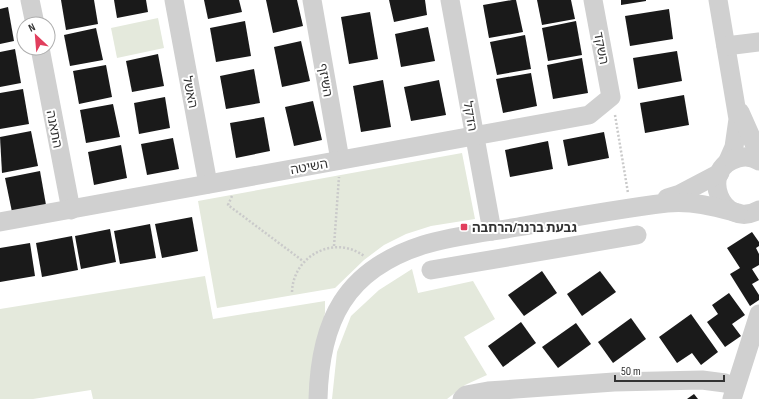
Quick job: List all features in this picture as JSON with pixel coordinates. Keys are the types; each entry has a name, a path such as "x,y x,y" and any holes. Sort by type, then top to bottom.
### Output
{"street":[{"path":"30,0 33,16"},
{"name":"האשל","path":"174,0 208,184"},
{"name":"השיזף","path":"312,0 340,160"},
{"name":"הדקל","path":"450,0 492,231"},
{"name":"השקד","path":"593,0 611,97"},
{"path":"718,0 736,103 737,134 734,147 717,185 719,197 724,205 738,213"},
{"path":"726,46 759,42"},
{"name":"התאנה","path":"42,56 71,210"},
{"name":"השיטה","path":"0,222 590,115 611,97"},
{"path":"736,103 759,155"},
{"path":"631,208 680,194 741,157 749,157 759,161"},
{"path":"318,399 319,371 324,343 333,316 347,294 363,277 402,252 424,244 631,208 688,202 706,204 738,213 747,214 759,210"},
{"path":"540,223 544,251"},
{"path":"431,270 637,235"},
{"path":"733,393 759,314"},
{"path":"462,399 466,396 488,391 614,382 702,380 725,383 733,393"}],"path":[{"path":"611,97 631,208"},
{"path":"334,246 340,160"},
{"path":"241,178 228,205 303,261"},
{"path":"292,292 292,283 295,272 303,261 316,251 334,246 351,250 363,255 376,268"}],"shaded area":[{"path":"158,18 164,48 117,58 111,28"},
{"path":"462,153 475,219 431,226 406,234 384,245 364,260 335,288 217,308 198,201"},
{"path":"412,269 418,293 473,281 495,319 464,337 487,375 465,385 447,399 332,399 337,352 351,316 379,290"},
{"path":"205,276 213,319 325,301 325,313 313,363 309,399 93,399 91,390 33,399 0,399 0,309"}],"building":[{"path":"61,0 94,0 98,24 66,30"},
{"path":"114,0 146,0 148,12 117,18"},
{"path":"204,0 239,0 242,12 208,19"},
{"path":"266,0 297,0 303,26 273,33"},
{"path":"389,0 425,0 427,15 394,22"},
{"path":"516,0 523,32 489,38 483,5"},
{"path":"537,0 571,0 575,19 542,25"},
{"path":"621,0 646,0 646,1 621,5"},
{"path":"8,7 14,41 0,44 0,9"},
{"path":"669,9 673,39 630,46 625,16"},
{"path":"370,12 378,59 349,64 341,17"},
{"path":"245,21 251,56 216,62 210,28"},
{"path":"576,21 582,55 548,61 542,28"},
{"path":"428,27 435,61 401,67 395,34"},
{"path":"96,28 103,60 70,66 64,35"},
{"path":"525,35 531,69 497,75 490,42"},
{"path":"301,41 310,81 282,87 274,47"},
{"path":"15,49 21,83 0,87 0,52"},
{"path":"677,51 682,81 638,89 633,58"},
{"path":"158,54 164,86 132,92 126,61"},
{"path":"582,58 588,93 553,99 547,65"},
{"path":"106,65 112,97 79,104 73,71"},
{"path":"254,69 260,103 226,109 220,76"},
{"path":"531,73 537,106 503,113 496,79"},
{"path":"383,80 391,127 361,132 353,86"},
{"path":"439,80 446,115 411,121 404,87"},
{"path":"23,89 29,124 0,129 0,93"},
{"path":"684,95 689,125 645,133 640,103"},
{"path":"165,97 170,128 139,134 134,103"},
{"path":"313,101 322,140 294,146 285,107"},
{"path":"113,104 120,137 86,143 80,110"},
{"path":"264,117 270,151 236,158 230,123"},
{"path":"31,131 38,166 2,173 0,137"},
{"path":"604,132 609,158 568,166 563,140"},
{"path":"173,138 179,169 147,175 141,144"},
{"path":"548,141 553,169 510,177 505,150"},
{"path":"121,145 127,178 94,185 88,152"},
{"path":"40,171 46,205 12,212 5,178"},
{"path":"192,217 198,251 162,258 155,224"},
{"path":"150,224 156,258 120,264 114,231"},
{"path":"110,229 116,262 81,269 75,236"},
{"path":"752,232 759,242 759,246 756,248 759,254 759,265 752,269 759,280 752,284 759,295 759,300 750,306 730,274 740,268 727,248"},
{"path":"72,236 78,270 42,277 36,243"},
{"path":"30,243 35,276 0,282 0,248"},
{"path":"542,271 557,293 524,316 508,295"},
{"path":"600,271 616,292 582,316 567,294"},
{"path":"729,293 745,315 732,324 741,336 725,347 707,322 718,314 712,305"},
{"path":"691,314 718,352 701,365 692,353 677,363 659,337"},
{"path":"631,318 646,339 613,363 598,342"},
{"path":"521,322 536,343 503,367 488,346"},
{"path":"576,323 591,344 558,368 542,347"},
{"path":"694,394 698,399 687,399"}],"place":[{"name":"גבעת ברנר/הרחבה","path":"464,227"}]}
